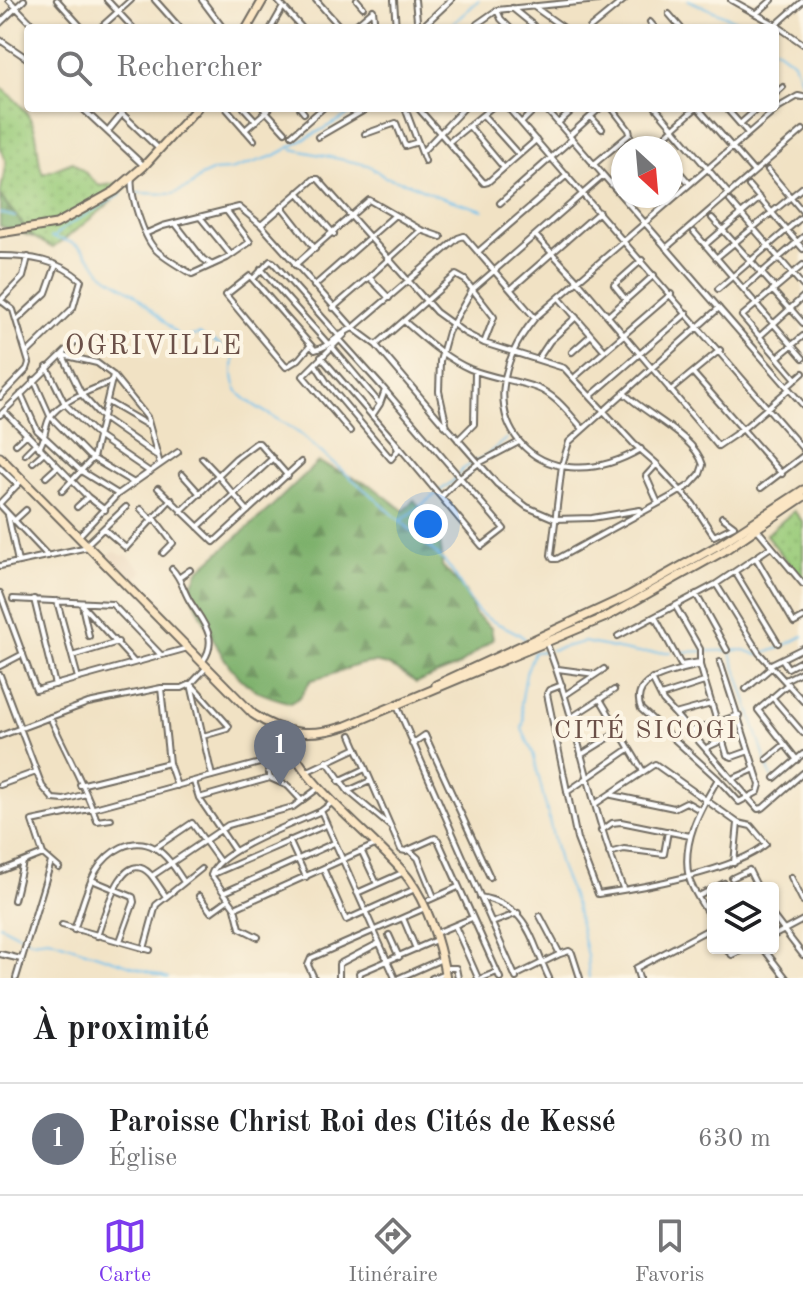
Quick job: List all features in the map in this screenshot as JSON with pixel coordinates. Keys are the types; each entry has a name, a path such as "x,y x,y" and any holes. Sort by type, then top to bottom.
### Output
{"main road":[{"path":"248,24 259,1"},
{"path":"0,232 54,221 113,188 142,164 191,112"},
{"path":"0,232 56,224 115,191 132,177 191,112"},
{"path":"0,457 20,482 253,714 265,723 298,733 338,728 452,683 627,606 722,552 803,497"},
{"path":"424,692 452,675 616,603 717,546 803,490"},
{"path":"288,732 294,751 320,787 429,902 445,973"},
{"path":"294,751 298,733"}],"street":[{"path":"9,0 32,24"},
{"path":"0,23 24,0"},
{"path":"57,0 78,24"},
{"path":"107,0 129,24"},
{"path":"104,24 131,0"},
{"path":"155,0 176,24"},
{"path":"202,0 219,22"},
{"path":"277,0 298,24"},
{"path":"316,0 337,24"},
{"path":"357,0 363,7"},
{"path":"373,0 375,24"},
{"path":"394,0 396,24"},
{"path":"415,0 417,20"},
{"path":"425,24 451,0"},
{"path":"481,24 497,10 510,7 598,0"},
{"path":"595,24 624,0"},
{"path":"731,0 774,24"},
{"path":"755,15 772,0"},
{"path":"777,24 803,1"},
{"path":"532,5 558,24"},
{"path":"797,6 803,12"},
{"path":"273,24 283,7"},
{"path":"510,7 532,24"},
{"path":"357,24 373,10"},
{"path":"497,10 506,24"},
{"path":"669,14 678,24"},
{"path":"779,27 803,44"},
{"path":"0,40 24,56"},
{"path":"779,90 783,87"},
{"path":"779,108 798,96 803,97"},
{"path":"87,112 142,164"},
{"path":"229,112 254,140"},
{"path":"248,112 256,121"},
{"path":"245,130 264,112"},
{"path":"268,112 285,132"},
{"path":"292,135 318,112"},
{"path":"318,137 361,112"},
{"path":"407,112 425,161"},
{"path":"421,112 484,183 536,140"},
{"path":"422,152 460,112"},
{"path":"449,143 486,112"},
{"path":"511,112 803,449"},
{"path":"521,123 532,112"},
{"path":"548,112 803,405"},
{"path":"558,123 570,112"},
{"path":"500,203 553,158 596,112"},
{"path":"593,165 630,134 615,112"},
{"path":"660,112 729,194"},
{"path":"665,136 692,112"},
{"path":"701,112 754,172"},
{"path":"730,112 748,133"},
{"path":"740,124 754,112"},
{"path":"641,449 613,462 590,466 562,465 527,450 519,442 504,414 503,381 512,353 535,318 774,112"},
{"path":"108,131 122,114 158,148"},
{"path":"483,115 518,154"},
{"path":"591,117 602,129"},
{"path":"365,134 396,123 405,146 418,142"},
{"path":"469,126 504,168"},
{"path":"666,248 803,130"},
{"path":"718,289 803,214 768,170"},
{"path":"479,251 567,175"},
{"path":"447,427 439,391 442,353 451,324 472,290 603,176"},
{"path":"683,176 690,184"},
{"path":"132,177 132,198 155,249 190,273 196,274 231,255 250,240 226,210"},
{"path":"261,225 316,178 426,302 451,324 484,343 564,368 634,444 682,490 714,536 734,526 722,517"},
{"path":"749,186 803,249"},
{"path":"716,258 803,187"},
{"path":"298,192 334,234"},
{"path":"705,245 760,198"},
{"path":"295,265 372,200 421,230 441,237"},
{"path":"730,201 803,286"},
{"path":"147,233 237,206 261,225 351,329 376,345 458,440 515,499 555,519 619,515 648,508"},
{"path":"281,206 315,249"},
{"path":"510,289 599,212"},
{"path":"314,286 395,215"},
{"path":"200,216 231,255"},
{"path":"712,218 803,323"},
{"path":"175,223 206,262 212,265"},
{"path":"333,308 421,230"},
{"path":"694,232 803,358"},
{"path":"536,235 718,446 769,407 803,373"},
{"path":"350,431 303,376 339,338 461,236 479,251 535,318"},
{"path":"743,289 803,237"},
{"path":"0,256 38,257 80,278 78,297 70,311 27,353"},
{"path":"0,397 29,366 17,320 9,304 1,300 23,277 28,257"},
{"path":"626,300 614,285 642,260"},
{"path":"254,280 254,275 270,261 273,262 504,529 482,546 321,357"},
{"path":"17,320 46,293 56,265"},
{"path":"796,379 742,316 803,265"},
{"path":"261,269 380,404"},
{"path":"376,345 456,275 461,277 495,320 484,343"},
{"path":"608,316 654,275"},
{"path":"310,346 299,359 286,367 226,295 250,276 310,346 319,350 330,346"},
{"path":"369,277 389,298"},
{"path":"575,377 671,294"},
{"path":"760,336 803,297"},
{"path":"559,298 605,351"},
{"path":"624,393 680,436 701,458 703,465 700,474 682,490 553,559 562,465 569,442 719,308"},
{"path":"592,395 687,313"},
{"path":"538,359 550,341 576,317"},
{"path":"404,321 442,353 475,371 537,388 551,396 583,429"},
{"path":"572,352 591,335"},
{"path":"778,357 803,336"},
{"path":"79,338 2,413 105,510"},
{"path":"670,391 720,350"},
{"path":"62,354 97,363 145,414 160,464"},
{"path":"62,354 82,395 103,418 157,455"},
{"path":"315,364 391,459 398,450 395,442"},
{"path":"47,367 65,404 99,437 150,472"},
{"path":"458,440 474,424 475,371"},
{"path":"693,373 782,474"},
{"path":"33,462 50,416 112,378"},
{"path":"62,491 93,458 112,378"},
{"path":"34,380 50,416 93,458 134,483"},
{"path":"372,416 385,390"},
{"path":"21,394 34,426 44,437 81,471 118,494"},
{"path":"108,402 151,428"},
{"path":"16,444 27,434"},
{"path":"441,497 479,463 519,442"},
{"path":"181,511 256,443 288,476"},
{"path":"25,454 39,448"},
{"path":"78,537 118,494 178,452"},
{"path":"761,488 803,456"},
{"path":"202,458 248,511"},
{"path":"198,527 273,458"},
{"path":"158,488 214,542 301,462"},
{"path":"657,464 646,476 658,503"},
{"path":"46,477 57,467"},
{"path":"0,468 20,482 0,504 48,556"},
{"path":"182,474 200,494"},
{"path":"77,507 88,497"},
{"path":"104,529 124,548 171,499"},
{"path":"0,566 87,546 126,507"},
{"path":"141,509 173,543 163,553"},
{"path":"14,521 26,510"},
{"path":"8,515 18,562"},
{"path":"757,529 803,584"},
{"path":"618,636 716,584 771,547"},
{"path":"756,558 794,623 803,618"},
{"path":"0,736 103,699 161,688 182,688 191,684 208,654 208,627 191,603 180,577 172,569"},
{"path":"180,577 190,570"},
{"path":"735,572 778,643"},
{"path":"716,584 759,653 803,701"},
{"path":"0,593 36,690 188,648"},
{"path":"696,594 727,650"},
{"path":"13,599 82,605 112,604 161,655"},
{"path":"34,599 55,685"},
{"path":"57,601 78,678"},
{"path":"82,605 89,636"},
{"path":"82,605 134,662"},
{"path":"676,607 700,649 705,682 729,757 749,751"},
{"path":"655,617 681,665 700,662"},
{"path":"72,656 118,642"},
{"path":"546,642 558,669 601,831 623,888"},
{"path":"746,689 769,664 803,648"},
{"path":"0,666 23,654"},
{"path":"782,659 788,668 803,660"},
{"path":"700,662 652,679 638,696 641,709 739,802 760,791 739,715 720,662"},
{"path":"558,669 596,674"},
{"path":"565,695 604,669"},
{"path":"797,760 758,711 786,682 803,671"},
{"path":"0,675 42,786 53,799 64,800 86,794"},
{"path":"652,679 675,714 758,809 803,773"},
{"path":"661,696 705,682"},
{"path":"191,684 212,776"},
{"path":"191,684 229,726 201,736"},
{"path":"562,685 547,691 577,839 598,894 734,863 766,844 751,826 738,823 655,764 595,804"},
{"path":"161,688 169,763 177,786"},
{"path":"571,718 614,690"},
{"path":"772,697 803,733"},
{"path":"600,699 643,771"},
{"path":"396,704 515,977 569,951 580,978"},
{"path":"675,714 711,704"},
{"path":"694,730 739,715"},
{"path":"50,717 80,785 94,808 97,821 111,819"},
{"path":"581,755 618,732"},
{"path":"351,735 401,850 409,850 437,838 500,978"},
{"path":"412,744 425,735 490,877"},
{"path":"708,747 723,740"},
{"path":"767,759 784,745"},
{"path":"308,771 357,748"},
{"path":"567,792 629,749"},
{"path":"59,868 43,854 32,821 194,782 294,751"},
{"path":"775,778 803,754"},
{"path":"267,760 270,778"},
{"path":"327,761 348,791 394,829"},
{"path":"80,785 169,763"},
{"path":"339,781 365,769"},
{"path":"732,779 755,769"},
{"path":"0,785 36,772"},
{"path":"199,798 270,778 288,786 302,801"},
{"path":"707,912 689,875 690,836 700,810 718,779"},
{"path":"348,791 370,781"},
{"path":"194,782 199,798 235,851"},
{"path":"152,876 220,830 243,820 283,810 320,787"},
{"path":"612,795 674,808 686,802 700,810"},
{"path":"211,875 220,862 235,851 321,811 333,802"},
{"path":"321,811 397,978 442,959"},
{"path":"601,831 612,823 621,822 690,836"},
{"path":"155,848 192,823 220,862"},
{"path":"734,863 738,823"},
{"path":"211,875 326,825"},
{"path":"609,853 624,849 664,854 668,831"},
{"path":"289,840 306,877"},
{"path":"225,892 334,843"},
{"path":"74,930 92,880 104,859 121,847 133,844 155,848 172,863 184,882"},
{"path":"235,908 377,844"},
{"path":"409,850 418,858 429,902"},
{"path":"362,852 377,884"},
{"path":"0,871 43,854"},
{"path":"14,900 23,862"},
{"path":"16,978 51,862"},
{"path":"97,936 122,873 127,869 140,868 152,876 165,895"},
{"path":"62,925 147,949 154,910 165,895 201,869"},
{"path":"324,870 346,920 415,889"},
{"path":"732,878 749,870 755,882"},
{"path":"357,893 403,872"},
{"path":"211,875 235,908 240,928 258,937"},
{"path":"791,877 803,901"},
{"path":"92,880 133,897 120,941"},
{"path":"314,978 308,965 310,960 403,917 458,887"},
{"path":"699,896 707,892"},
{"path":"199,896 211,912 229,899"},
{"path":"480,897 501,901 518,913 549,978"},
{"path":"492,923 518,913"},
{"path":"540,916 560,954"},
{"path":"403,917 416,949"},
{"path":"360,978 359,973 416,949 472,918"},
{"path":"779,933 803,920"},
{"path":"779,924 803,955"},
{"path":"455,926 480,978 497,972"},
{"path":"639,978 636,968 707,927"},
{"path":"389,935 399,957"},
{"path":"339,978 339,964 379,943"},
{"path":"341,945 348,957"},
{"path":"0,954 21,959"},
{"path":"768,954 786,978"},
{"path":"432,978 456,968 458,978"}],"shaded area":[{"path":"113,551 123,556 126,554 143,571 130,584 106,558"}],"green space":[{"path":"0,86 30,119 43,174 73,162 100,186 131,181 104,208 53,248 33,237 0,196 6,162 0,146"},
{"path":"0,196 33,237 0,226"},
{"path":"318,462 372,486 404,511 414,500 436,530 442,566 465,591 475,614 491,628 493,639 458,666 416,683 387,665 365,664 311,680 300,697 290,703 259,692 243,681 216,645 190,591 198,571"},
{"path":"794,511 803,522 803,581 766,535"}],"waterway":[{"path":"452,24 479,0"},
{"path":"688,0 740,24"},
{"path":"779,51 794,62 803,86"},
{"path":"137,193 173,194 212,171 230,170 274,156 354,112"},
{"path":"292,149 368,165 385,177 483,210"},
{"path":"51,237 122,194"},
{"path":"0,213 15,217"},
{"path":"53,238 71,242 82,249 102,272 134,293 183,339 199,334 219,344 234,359 233,377 240,394 299,433 444,561 483,616 525,639"},
{"path":"402,520 453,481 463,469 507,438"},
{"path":"677,652 745,650 758,655 803,636"},
{"path":"551,650 584,642 638,653 671,652"},
{"path":"547,651 534,652 526,673 521,705 522,729 533,753 560,866 576,906 589,978"},
{"path":"731,653 771,777"},
{"path":"0,925 31,941 49,939 168,978"}],"place":[{"name":"Paroisse Christ Roi des Cités de Kessé","path":"280,786"}],"district":[{"name":"OGRIVILLE","path":"154,344"},
{"name":"CITÉ SICOGI","path":"646,729"}]}
